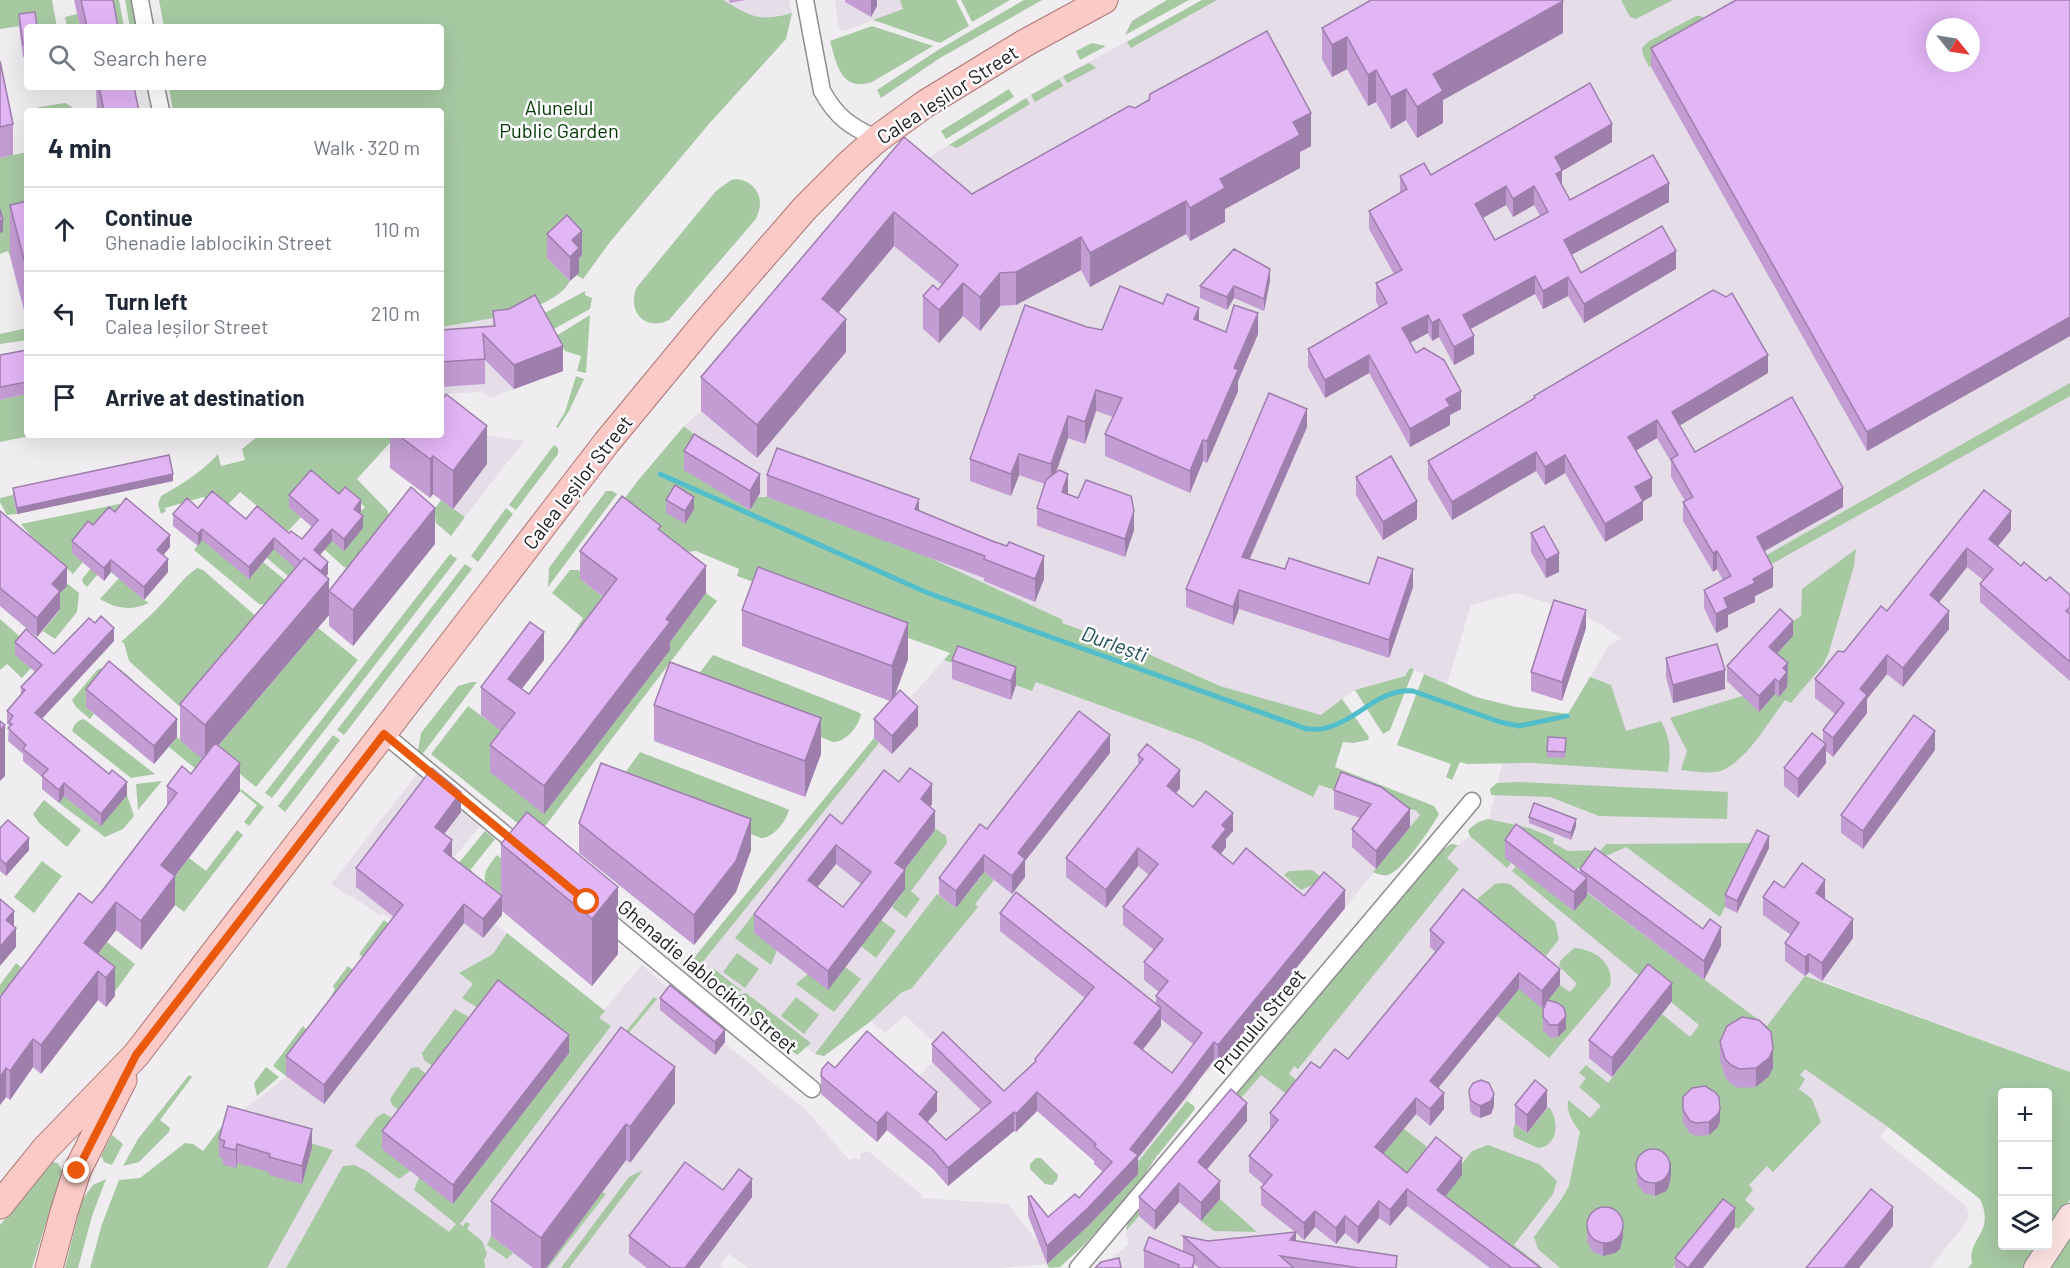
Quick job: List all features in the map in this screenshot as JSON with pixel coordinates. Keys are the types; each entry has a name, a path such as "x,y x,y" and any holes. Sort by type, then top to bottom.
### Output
{"main road":[{"name":"Calea Ieșilor Street","path":"0,1205 58,1134 136,1055 588,465 698,331 805,208 849,163 925,104 1104,0"},
{"name":"Calea Ieșilor Street","path":"50,1268 77,1171 136,1055"}],"street":[{"path":"140,0 144,24"},
{"path":"805,0 822,91 829,104 844,121 877,139"},
{"path":"157,90 160,108"},
{"path":"384,734 535,859"},
{"name":"Prunului Street","path":"1078,1268 1472,801"},
{"name":"Ghenadie Iablocikin Street","path":"587,902 812,1089"},
{"path":"2036,1268 2070,1216"}],"shaded area":[{"path":"723,0 789,0 792,13 761,19 750,16"},
{"path":"835,0 900,0 904,9 844,31 839,29"},
{"path":"1202,0 2070,0 2070,1072 1822,981 1888,1127 1880,1137 1965,1205 1969,1214 1967,1221 1930,1268 1103,1268 1103,1265 1128,1245 1126,1231 1458,845 1488,823 1516,707 1568,714 1610,644 1621,639 1602,625 1569,610 1517,593 1471,605 1447,684 1410,668 1405,676 1355,690 1321,715 1220,686 1144,652 1062,623 1063,620 909,548 750,510 684,470 697,437 684,426 701,411 913,167 1063,76"},
{"path":"520,311 563,371 490,398 483,392 444,394 444,326"},
{"path":"454,431 524,441 465,517 433,494"},
{"path":"944,660 1032,690 1036,682 1201,742 1313,797 1319,785 1415,810 1420,815 1218,1064 1201,1077 1187,1101 1132,1169 1050,1096 946,1158 927,1140 912,1152 820,1073 830,1065 884,1113 943,1051 905,1015 885,1033 871,1021 824,1056 815,1054 693,959 874,738"},
{"path":"417,774 480,826 452,860 483,914 604,1010 642,965 674,993 670,998 807,1111 849,1160 854,1158 860,1160 861,1153 868,1151 921,1194 922,1198 1008,1204 1038,1242 1047,1264 1000,1268 748,1268 729,1254 720,1265 724,1268 138,1268 232,1118 285,1078 401,926 383,914 381,916 350,895 349,897 331,884"}],"green space":[{"path":"0,0 52,0 56,24 24,24 0,29"},
{"path":"106,0 119,0 123,24 110,24"},
{"path":"125,0 134,0 138,24 129,24"},
{"name":"Alunelul Public Garden","path":"159,0 723,0 756,16 771,17 792,13 786,39 708,125 610,242 583,279 547,258 570,281 561,292 547,301 512,314 444,326 444,108 172,108 170,90 444,90 444,24 163,24"},
{"path":"900,0 956,0 969,26 940,43 873,20 903,9"},
{"path":"961,0 1010,0 972,22"},
{"path":"1024,0 1042,0 940,58 881,98 877,90 938,50"},
{"path":"1167,0 1189,0 1125,35 1132,21"},
{"path":"1202,0 1217,0 1131,48 1127,42"},
{"path":"1621,0 1673,0 1636,19 1630,17"},
{"path":"77,14 79,24 66,24 65,17"},
{"path":"1696,16 1705,18 1717,29 1649,67 1642,48 1649,41"},
{"path":"872,26 933,46 872,82 853,83 847,80 838,67 830,41"},
{"path":"1092,43 1106,46 1080,60 1076,51"},
{"path":"1089,63 1096,68 1067,83 1063,76"},
{"path":"1059,79 1063,86 1035,102 1031,95"},
{"path":"1009,89 1014,97 946,139 941,131"},
{"path":"1026,98 1030,104 957,148 949,145"},
{"path":"65,103 72,108 37,108"},
{"path":"24,153 24,252 10,256 8,251 0,254 0,158"},
{"path":"737,179 750,184 758,194 760,206 755,220 669,320 660,323 645,321 636,311 634,304 637,287 716,191 731,180"},
{"path":"585,291 585,295 592,298 590,309 552,330 543,314"},
{"path":"590,315 586,373 577,371 581,356 565,351 556,336"},
{"path":"24,329 24,340 0,344 0,334"},
{"path":"576,376 584,379 558,428 556,427 565,412"},
{"path":"2070,383 2070,396 1740,582 1735,573"},
{"path":"24,395 24,437 0,442 0,400"},
{"path":"684,426 697,437 750,509 757,497 767,497 909,548 1063,620 1062,623 1144,652 1220,686 1321,715 1342,699 1369,737 1368,740 1353,743 1343,742 1335,767 1434,806 1439,814 1400,866 1387,875 1378,874 1373,872 1420,815 1415,810 1365,800 1319,785 1313,797 1201,742 1036,682 1032,691 944,660 950,653 737,576 739,569 696,551 661,554 612,516 636,483"},
{"path":"256,438 394,438 357,479 387,510 389,515 349,568 344,567 324,549 365,507 359,502 301,517 288,531 240,492 222,511 203,497 165,508 166,511 161,514 158,504 161,496 198,472 218,454 221,466 245,460 242,449"},
{"path":"554,445 558,448 558,454 516,510 509,505"},
{"path":"606,491 617,494 548,587 549,568"},
{"path":"13,495 17,514 7,515 0,498"},
{"path":"441,500 465,517 451,536 436,523 434,510"},
{"path":"119,504 126,510 73,574 21,524"},
{"path":"506,508 513,514 478,562 471,556"},
{"path":"260,517 310,581 295,582 267,558"},
{"path":"202,540 263,562 290,584 270,605 259,604 194,550"},
{"path":"1856,549 1854,566 1829,652 1823,665 1791,703 1785,700 1749,749 1732,765 1713,772 1681,770 1687,751 1670,718 1742,696 1783,628 1801,616 1802,589"},
{"path":"450,554 457,559 272,798 265,793"},
{"path":"97,561 104,567 87,587 82,579"},
{"path":"465,564 472,569 344,735 337,730"},
{"path":"197,568 203,570 258,618 187,706 179,706 129,661 124,643 121,642"},
{"path":"570,570 578,570 584,574 580,579 666,647 706,593 717,601 536,838 431,754 468,706 510,737 583,618 552,593"},
{"path":"119,578 149,603 124,608 100,599"},
{"path":"68,584 79,593 77,612 55,639 43,631 60,610 52,603"},
{"path":"0,619 26,642 31,668 22,678 7,664 0,670"},
{"path":"318,628 358,660 256,787 213,752"},
{"path":"713,655 858,712 861,714 858,723 847,736 833,742 690,686"},
{"path":"1410,668 1414,669 1390,730 1383,734 1355,690 1405,676"},
{"path":"98,669 121,670 133,680 123,692 86,707 94,714 90,719 76,707 72,700"},
{"path":"1424,674 1476,697 1516,707 1568,714 1590,677 1611,685 1626,731 1661,721 1669,746 1668,772 1532,763 1467,764 1460,762 1452,780 1446,777 1451,764 1397,745"},
{"path":"477,682 421,756 418,751 421,733 458,686"},
{"path":"84,719 155,774 131,778 72,731 79,720"},
{"path":"333,735 340,740 285,812 278,806"},
{"path":"177,737 205,761 197,770 169,747"},
{"path":"874,738 879,743 701,964 693,959"},
{"path":"640,752 785,808 789,810 787,815 774,832 761,838 617,784"},
{"path":"162,781 138,810 136,784"},
{"path":"1520,782 1728,792 1727,819 1599,816 1550,797 1491,795 1490,789 1497,783"},
{"path":"241,789 264,807 249,826 244,822 257,805 240,791"},
{"path":"127,795 134,816 123,829 105,837 59,803 64,796"},
{"path":"44,800 81,830 67,847 39,823 33,814"},
{"path":"1488,819 1529,828 1554,838 1553,843 1568,851 1601,850 1606,844 1757,843 1720,917 1626,847 1563,875 1767,1026 1805,976 2070,1072 2070,1200 2052,1225 2052,1088 1998,1088 1998,1250 2034,1250 2023,1268 1968,1268 1972,1263 1973,1247 1985,1220 1980,1199 1888,1127 1805,1069 1800,1075 1805,1079 1799,1089 1812,1099 1821,1122 1773,1172 1767,1166 1749,1185 1753,1190 1745,1200 1755,1209 1738,1229 1735,1227 1691,1245 1673,1268 1560,1268 1538,1249 1534,1237 1569,1186 1580,1132 1569,1113 1568,1100 1590,1118 1601,1106 1579,1087 1586,1078 1579,1073 1586,1065 1608,1083 1662,1014 1690,1037 1699,1025 1512,871 1516,866 1511,863 1507,868 1470,836 1468,831 1479,822"},
{"path":"936,829 946,836 947,843 911,891 920,899 906,918 892,907 905,889 895,882"},
{"path":"237,830 243,835 184,912 161,894 189,858 206,871"},
{"path":"485,831 495,839 471,869 485,903 449,875"},
{"path":"1451,844 1458,845 1447,858 1459,869 1298,1069 1294,1066 1289,1074 1302,1084 1404,1129 1457,1170 1472,1151 1488,1145 1539,1164 1557,1181 1553,1194 1514,1245 1543,1268 1519,1268 1261,1075 1126,1231 1129,1218 1441,851"},
{"path":"497,855 527,879 492,901 485,876 488,867"},
{"path":"967,859 994,880 975,904 978,907 911,989 902,992 871,1021 824,1056 815,1054 937,894 956,908 981,877"},
{"path":"42,861 62,876 34,913 14,897"},
{"path":"1312,870 1322,878 1317,883 1301,890 1284,875 1289,871"},
{"path":"1495,884 1510,884 1555,922 1559,939 1546,956 1476,900"},
{"path":"763,902 777,950 771,965 735,938"},
{"path":"384,920 398,931 372,964 359,954"},
{"path":"881,920 896,931 876,958 861,946"},
{"path":"507,933 605,1011 599,1018 611,1026 460,1224 463,1226 466,1222 470,1224 467,1229 482,1241 487,1254 484,1260 485,1268 286,1268 343,1166 354,1165 365,1170 449,1232 456,1224 414,1190 486,1013 462,998 473,984 459,973 493,954"},
{"path":"107,942 135,964 113,994 94,980 18,1056"},
{"path":"1574,948 1589,951 1602,959 1609,971 1610,986 1549,1058 1497,1016 1519,989 1560,985 1570,992 1577,984 1559,966 1560,961"},
{"path":"737,953 759,969 745,988 723,972"},
{"path":"16,963 23,969 3,996 0,994 0,985"},
{"path":"348,966 362,977 319,1019 335,989 333,986"},
{"path":"845,967 861,979 834,1012 796,984 808,974"},
{"path":"713,968 742,991 725,992 709,980"},
{"path":"746,993 811,1043 797,1055 728,998"},
{"path":"654,997 657,999 622,1041 620,1039"},
{"path":"796,997 819,1015 804,1034 781,1016"},
{"path":"455,1009 479,1023 441,1072 424,1060 422,1053"},
{"path":"303,1026 315,1038 286,1076 273,1066"},
{"path":"266,1067 279,1077 257,1096 254,1083"},
{"path":"418,1067 434,1081 406,1117 392,1105 390,1099 411,1068"},
{"path":"189,1075 192,1077 160,1120 170,1128 169,1132 139,1162 123,1166 138,1139"},
{"path":"1187,1101 1195,1109 1157,1156 1135,1189 1083,1246 1060,1267 1049,1268 1047,1264 1088,1226 1137,1174 1132,1169"},
{"path":"1549,1107 1555,1125 1555,1132 1550,1143 1538,1148 1514,1137 1515,1124 1527,1133"},
{"path":"232,1113 232,1118 333,1150 267,1268 90,1268 102,1224 119,1180 140,1178 185,1143 193,1144 203,1151"},
{"path":"384,1113 401,1124 410,1171 399,1179 355,1146 377,1117"},
{"path":"112,1135 123,1144 112,1165 104,1162 101,1156"},
{"path":"1036,1158 1041,1158 1058,1175 1052,1185 1045,1184 1030,1169 1030,1164"},
{"path":"53,1162 58,1163 62,1171 32,1268 0,1268 0,1225"},
{"path":"643,1170 569,1268 561,1268 629,1177"},
{"path":"106,1179 92,1216 78,1268 65,1268 82,1200 93,1185"},
{"path":"602,1192 606,1194 546,1268"},
{"path":"1220,1199 1257,1232 1214,1231 1201,1221"},
{"path":"2070,1235 2070,1268 2046,1268"},
{"path":"491,1236 513,1253 507,1259 487,1245"}],"building":[{"path":"81,0 113,0 117,24 86,24"},
{"path":"1371,0 1563,1 1433,74 1443,91 1417,107 1406,89 1391,97 1376,70 1368,75 1347,37 1332,45 1322,28"},
{"path":"1736,0 2070,0 2070,317 1867,432 1651,48"},
{"path":"35,12 37,24 24,24 24,44 23,44 19,14"},
{"path":"1267,31 1311,113 1293,122 1300,135 1220,179 1225,188 1190,208 1186,201 1090,253 1081,237 1016,272 1000,273 980,297 963,283 939,310 923,296 933,285 938,290 958,265 894,212 822,299 846,319 757,425 701,377 904,137 972,194 1129,106 1135,108 1149,100 1150,94"},
{"path":"0,61 13,124 0,127"},
{"path":"1590,83 1612,124 1555,157 1562,170 1556,174 1570,200 1653,155 1669,183 1564,240 1581,273 1662,226 1676,251 1584,304 1568,277 1543,291 1535,276 1463,315 1474,336 1454,347 1439,319 1432,323 1428,315 1402,328 1416,353 1424,348 1444,360 1461,391 1446,399 1450,406 1410,429 1369,355 1325,380 1308,349 1387,303 1376,283 1402,270 1369,211 1407,189 1400,176 1424,163 1431,175","holes":["1506,186 1513,199 1534,186 1548,212 1495,240 1475,204"]},
{"path":"100,90 135,90 138,108 103,108"},
{"path":"24,202 24,259 10,205"},
{"path":"567,215 582,231 572,240 579,248 570,257 547,234"},
{"path":"1234,249 1270,269 1264,299 1234,286 1227,297 1200,286"},
{"path":"1120,286 1163,304 1167,294 1199,308 1194,319 1226,332 1234,305 1258,313 1234,368 1238,370 1207,441 1203,440 1190,471 1105,434 1122,398 1096,390 1085,422 1068,416 1051,464 1019,454 1011,474 970,459 1025,305 1102,330"},
{"path":"1713,290 1726,297 1732,293 1768,355 1672,412 1695,452 1792,397 1843,488 1757,537 1773,568 1753,579 1755,583 1724,598 1728,608 1716,614 1704,590 1731,576 1717,551 1713,553 1683,502 1693,497 1671,459 1678,455 1657,420 1628,437 1652,478 1635,487 1643,501 1605,524 1565,455 1545,467 1536,452 1452,502 1428,461"},
{"path":"535,295 563,346 514,365 483,334 485,359 444,362 444,330 495,326 493,311 509,309"},
{"path":"24,351 24,383 0,387 0,355"},
{"path":"1269,393 1307,409 1242,557 1285,569 1289,558 1369,584 1378,557 1413,569 1389,640 1239,590 1233,607 1186,589"},
{"path":"446,394 487,426 453,471 433,456 430,459 402,438 444,438 444,397"},
{"path":"694,434 760,474 750,491 684,451"},
{"path":"777,448 919,499 915,509 992,541 1007,546 1009,542 1044,556 1035,579 984,559 985,556 767,475"},
{"path":"169,455 173,474 17,508 13,488"},
{"path":"1391,456 1417,501 1383,522 1356,477"},
{"path":"311,470 339,494 345,487 361,500 354,509 363,516 344,539 332,529 314,550 328,562 321,571 304,558 301,562 274,538 249,567 202,529 198,534 173,514 187,498 198,508 212,491 246,519 257,506 289,533 291,531 302,539 318,520 289,495"},
{"path":"1059,470 1068,474 1062,492 1078,498 1086,480 1131,496 1134,511 1125,539 1037,508 1046,480"},
{"path":"675,485 694,497 685,511 666,500"},
{"path":"411,487 435,508 353,610 329,591"},
{"path":"1984,490 2011,511 1989,539 2021,566 2024,562 2046,581 2050,577 2070,595 2070,607 2066,611 2070,614 2070,662 1980,584 1993,569 1967,548 1930,595 1949,611 1903,668 1887,655 1860,689 1867,695 1833,738 1823,730 1844,703 1815,679 1838,651 1844,652 1881,606 1887,611"},
{"path":"622,496 661,526 658,529 706,566 666,619 670,622 544,786 490,745 515,713 481,687 530,622 544,632 508,679 529,694 617,579 580,551"},
{"path":"126,498 170,535 157,550 168,559 144,587 111,560 104,568 72,541 88,521 93,525 109,507 115,512"},
{"path":"0,511 67,567 52,584 60,591 37,618 0,588"},
{"path":"1544,526 1559,553 1546,560 1531,533"},
{"path":"304,558 329,579 205,725 180,704"},
{"path":"758,567 908,623 892,666 742,610"},
{"path":"1554,600 1586,610 1562,682 1531,672"},
{"path":"1780,609 1793,621 1769,647 1788,663 1783,668 1787,672 1779,682 1775,679 1759,696 1727,666"},
{"path":"101,616 114,628 35,713 109,774 112,770 127,782 101,814 64,783 59,790 42,776 48,769 23,749 26,745 8,728 12,724 9,722 13,716 7,711 25,690 21,687 42,665 15,642 26,629 54,654 89,618 95,623"},
{"path":"1717,644 1725,670 1673,685 1666,658"},
{"path":"958,646 1016,667 1011,681 952,660"},
{"path":"109,661 177,719 154,746 86,689"},
{"path":"670,662 821,718 805,761 654,705"},
{"path":"900,690 918,707 892,736 874,719"},
{"path":"1079,711 1110,735 1018,853 1025,859 1012,876 984,855 956,891 939,878 980,824 987,829"},
{"path":"1914,715 1935,731 1863,831 1841,815"},
{"path":"1812,733 1826,744 1798,779 1784,768"},
{"path":"1548,737 1566,738 1565,752 1547,751"},
{"path":"215,743 240,763 161,865 175,876 141,921 116,902 84,943 115,967 106,978 98,971 41,1045 33,1039 10,1071 6,1068 0,1077 0,997 79,893 92,903 102,891 177,793 167,786 182,766 191,774"},
{"path":"1147,744 1180,770 1167,786 1193,807 1206,791 1233,813 1222,825 1226,829 1212,847 1233,864 1246,848 1304,896 1324,872 1345,890 1218,1045 1214,1042 1130,1149 1138,1155 1088,1208 1047,1246 1028,1197 1031,1196 1048,1217 1075,1194 1079,1198 1112,1162 1094,1146 1096,1144 1037,1092 1016,1114 1014,1112 948,1168 933,1150 887,1112 877,1123 821,1076 822,1069 828,1062 835,1068 867,1031 937,1092 919,1114 946,1140 991,1102 932,1044 943,1032 1004,1091 1036,1061 1035,1059 1094,987 1000,913 1016,892 1161,1008 1134,1043 1172,1073 1202,1033 1156,996 1168,981 1144,962 1163,939 1123,907 1158,864 1138,848 1106,890 1066,858 1143,759 1138,755"},
{"path":"601,763 751,819 736,861 694,915 579,823"},
{"path":"432,768 461,792 435,827 452,840 444,851 502,896 483,919 464,904 324,1085 286,1056 403,905 356,868"},
{"path":"910,768 932,784 921,799 935,811 895,863 905,870 828,971 754,914 830,814 842,824 884,770 899,782","holes":["836,845 871,872 843,907 808,880"]},
{"path":"1341,772 1381,787 1410,809 1376,851 1352,829 1371,804 1334,790"},
{"path":"1534,803 1576,819 1571,833 1529,817"},
{"path":"527,812 618,887 592,919 501,844"},
{"path":"8,820 29,838 6,864 0,859 0,828"},
{"path":"1516,824 1587,878 1574,892 1505,840"},
{"path":"1757,830 1769,836 1737,901 1725,895"},
{"path":"1595,848 1703,929 1710,919 1721,927 1704,961 1580,869"},
{"path":"1802,863 1825,880 1816,893 1853,919 1822,963 1809,954 1805,957 1785,943 1799,923 1763,897 1774,881 1784,888"},
{"path":"1463,889 1560,969 1542,991 1519,973 1430,1081 1444,1093 1430,1109 1416,1098 1375,1147 1407,1173 1436,1137 1462,1158 1437,1190 1541,1268 1512,1268 1407,1189 1390,1210 1379,1201 1358,1227 1345,1216 1336,1228 1315,1211 1304,1223 1261,1188 1272,1175 1249,1156 1278,1120 1270,1113 1311,1062 1320,1068 1335,1049 1348,1059 1444,942 1430,930"},
{"path":"0,899 14,911 6,920 16,928 0,947"},
{"path":"1648,964 1672,983 1612,1058 1589,1040"},
{"path":"498,980 569,1035 453,1185 382,1131"},
{"path":"670,985 725,1030 715,1042 660,998"},
{"path":"1547,1000 1558,1003 1564,1008 1566,1016 1558,1025 1550,1025 1543,1017"},
{"path":"1742,1017 1759,1020 1771,1032 1773,1049 1769,1058 1756,1068 1739,1069 1731,1065 1725,1059 1720,1042 1727,1026"},
{"path":"621,1027 675,1067 630,1127 626,1124 541,1238 491,1201"},
{"path":"1481,1080 1489,1083 1494,1094 1491,1101 1480,1106 1470,1099 1469,1090 1473,1083"},
{"path":"1535,1080 1547,1090 1527,1115 1515,1105"},
{"path":"1705,1086 1719,1097 1718,1114 1709,1122 1690,1121 1683,1110 1683,1097 1692,1088"},
{"path":"1231,1089 1247,1103 1198,1162 1220,1181 1201,1203 1179,1183 1155,1211 1139,1197"},
{"path":"228,1106 312,1129 302,1166 269,1157 270,1154 237,1144 236,1150 223,1147 225,1141 219,1139"},
{"path":"1653,1149 1665,1154 1670,1166 1665,1178 1653,1183 1641,1178 1636,1166 1641,1154"},
{"path":"685,1162 723,1190 739,1169 752,1179 685,1268 671,1268 629,1236"},
{"path":"1871,1189 1893,1207 1844,1268 1806,1268"},
{"path":"1723,1199 1735,1208 1688,1268 1675,1258"},
{"path":"1605,1207 1618,1212 1623,1225 1618,1238 1605,1243 1592,1238 1587,1225 1592,1212"},
{"path":"1296,1232 1290,1240 1397,1256 1396,1268 1360,1268 1280,1256 1294,1268 1221,1268 1183,1236 1208,1241"},
{"path":"1149,1237 1194,1256 1192,1268 1178,1268 1179,1265 1144,1250"},
{"path":"1119,1258 1121,1268 1095,1268 1101,1262"}],"waterway":[{"name":"Durlești","path":"660,474 928,593 1307,729 1322,729 1338,724 1379,699 1401,691 1413,691 1500,722 1519,726 1567,716"}],"route":[{"path":"77,1171 136,1055 384,734 587,902"}]}
